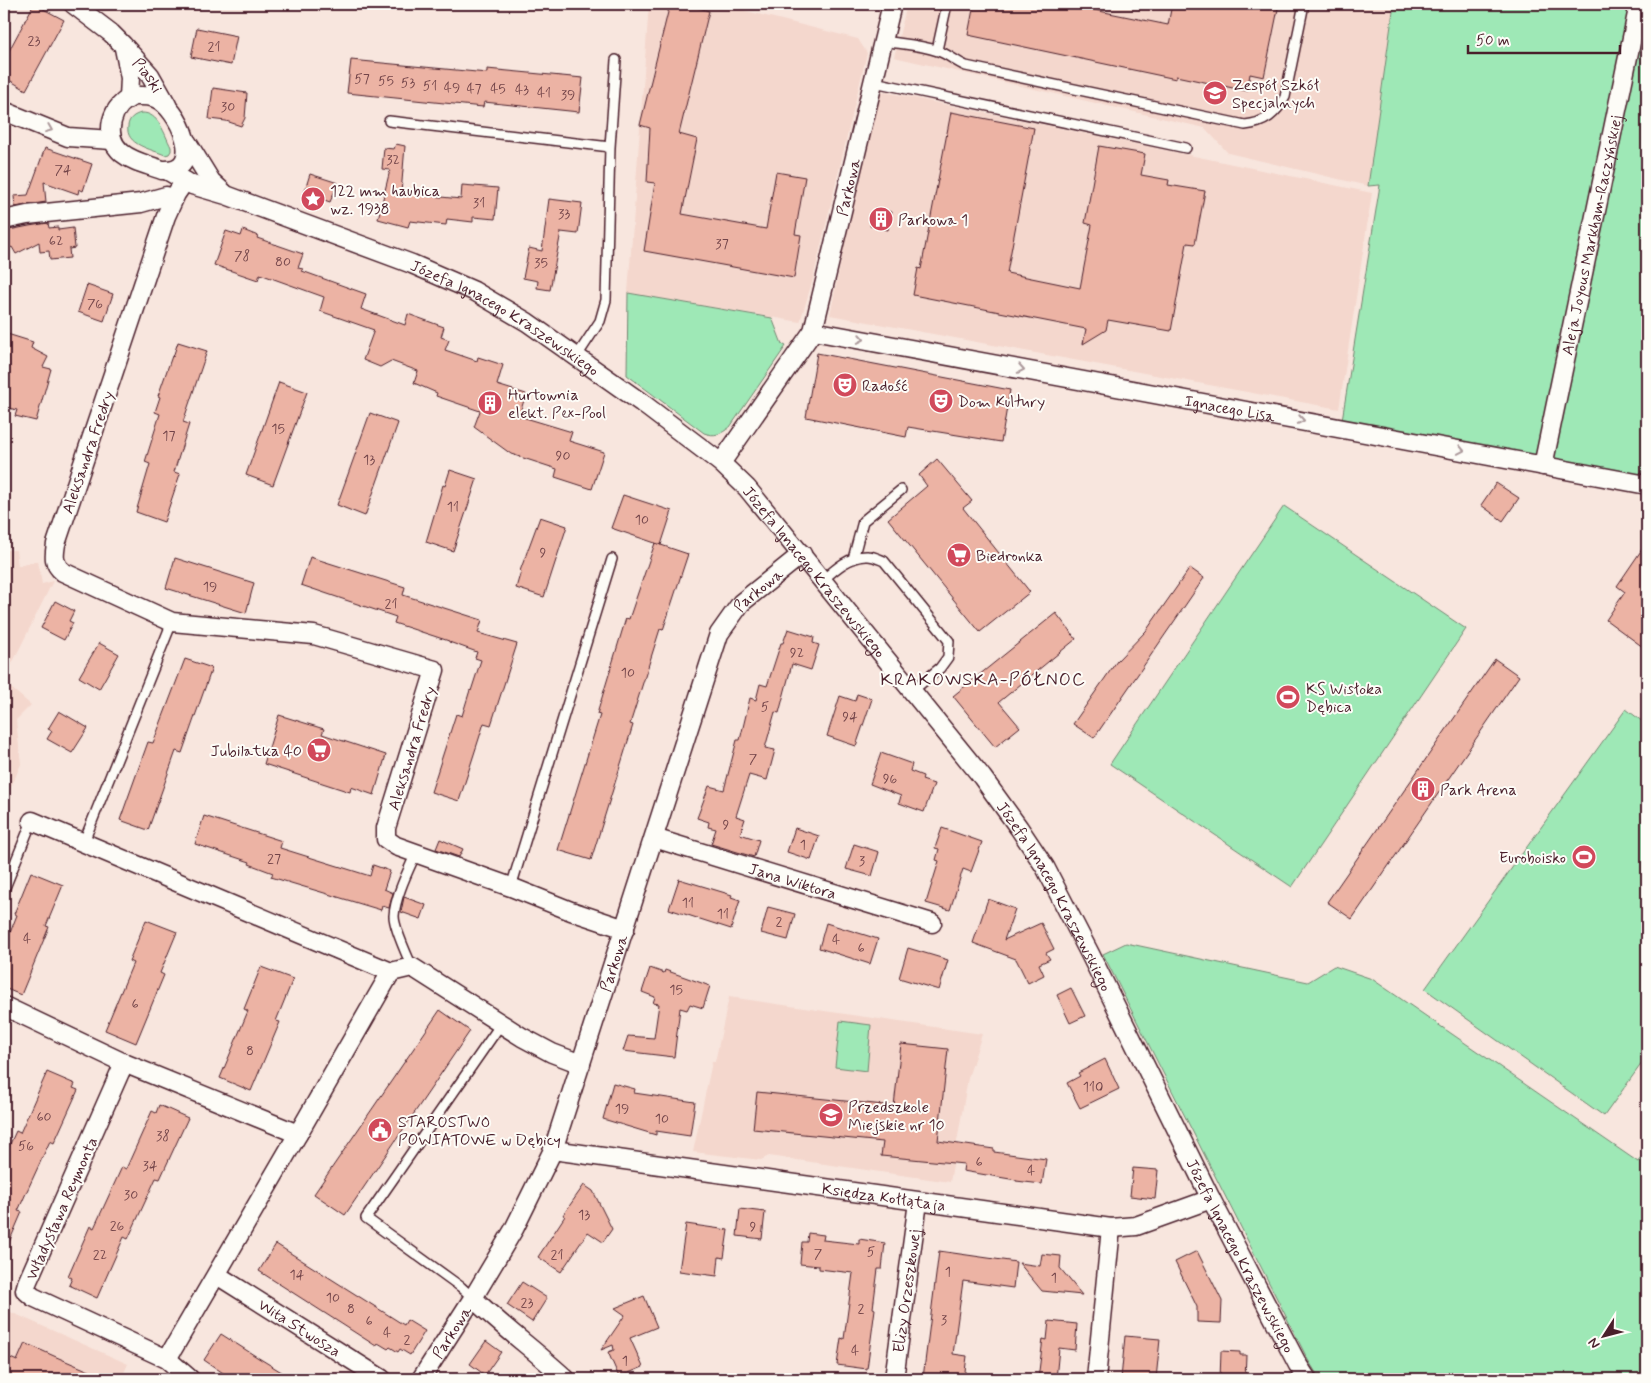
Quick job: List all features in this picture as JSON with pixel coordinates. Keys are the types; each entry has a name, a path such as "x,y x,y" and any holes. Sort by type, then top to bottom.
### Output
{"street":[{"name":"Piaski","path":"73,4 111,33 150,74 168,107"},
{"name":"Parkowa","path":"721,463 813,331 892,4"},
{"name":"Aleja Joyous Markham-Raczyńskiej","path":"1543,466 1639,4"},
{"name":"Piaski","path":"123,45 130,78 129,98"},
{"path":"135,96 149,96 156,98 168,107 187,142 188,151 180,166 165,170 127,157 120,151 112,140 111,131 112,117 119,106 135,96"},
{"path":"4,111 68,137 112,140"},
{"name":"Józefa Ignacego Kraszewskiego","path":"187,142 210,181 226,195"},
{"path":"165,170 166,216"},
{"name":"Józefa Ignacego Kraszewskiego","path":"165,170 192,185 226,195 412,264 474,290 505,308 577,356 642,403 721,463 747,488 982,777 1020,828 1045,867 1212,1199 1307,1379"},
{"path":"166,216 176,194 185,181"},
{"path":"4,220 27,215 141,203 166,196"},
{"name":"Aleksandra Fredry","path":"166,216 59,535 54,558 57,566 63,572 172,622 314,635 435,670 386,828 385,835 389,842 571,911 625,928"},
{"name":"Ignacego Lisa","path":"813,331 1336,426 1647,485"},
{"name":"Parkowa","path":"421,1379 473,1298 514,1229 553,1150 719,634 741,603 802,554"},
{"path":"32,821 391,972 412,967 501,1024 552,1053 581,1064"},
{"name":"Jana Wiktora","path":"654,838 932,923"},
{"path":"167,1359 391,972"},
{"path":"4,1006 124,1063 298,1134"},
{"name":"Władysława Reymonta","path":"124,1063 25,1290 33,1297 167,1359 190,1379"},
{"name":"Księdza Kołłątaja","path":"553,1150 1110,1228 1136,1226 1212,1199"},
{"name":"Elizy Orzeszkowej","path":"894,1379 918,1202"},
{"path":"1096,1379 1110,1228"},
{"name":"Wita Stwosza","path":"217,1274 382,1379"},
{"path":"473,1298 548,1361 566,1379"}],"lane":[{"path":"937,50 947,4"},
{"path":"883,41 937,50 966,66 1245,125 1255,124 1272,115 1280,107 1285,97 1304,4"},
{"path":"577,356 600,321 606,300 610,148 616,60"},
{"path":"874,82 1186,148"},
{"path":"389,121 610,148"},
{"path":"853,559 862,521 901,490"},
{"path":"823,580 842,564 853,559 869,556 884,561 949,641 948,657 940,668 912,692"},
{"path":"511,887 612,559"},
{"path":"83,844 172,622"},
{"path":"4,890 32,821"},
{"path":"412,967 394,916 400,891 416,853"},
{"path":"473,1298 366,1218 501,1024"}],"shaded area":[{"path":"649,4 718,4 858,39 867,53 813,279 800,322 628,293"},
{"name":"Zespół Szkół Specjalnych","path":"907,4 1394,4 1368,186 1228,153 1205,128 894,57"},
{"path":"876,90 1372,193 1339,409 830,315"},
{"path":"4,550 16,550 18,566 38,561 42,584 53,581 4,680"},
{"path":"4,682 31,705 16,720 21,764 4,803"},
{"name":"Przedszkole Miejskie nr 10","path":"729,997 982,1034 968,1078 950,1182 769,1156 761,1160 693,1152 712,1062 715,1062"},
{"path":"4,1309 128,1364 121,1379 4,1379"}],"green space":[{"path":"1394,4 1647,4 1647,478 1342,420 1380,185 1368,186"},
{"path":"141,113 152,116 157,120 171,147 169,154 165,155 146,148 131,138 128,132 129,121"},
{"path":"628,293 772,318 782,344 786,346 730,427 715,435 704,433 627,375"},
{"name":"KS Wisłoka Dębica","path":"1284,506 1466,629 1292,887 1110,764"},
{"name":"Euroboisko","path":"1626,709 1647,725 1647,1056 1604,1116 1425,989"},
{"path":"1126,943 1308,982 1334,966 1372,979 1638,1162 1647,1149 1647,1379 1320,1379 1308,1360 1103,954"},
{"path":"840,1021 871,1025 867,1071 835,1067"}],"building":[{"path":"34,4 64,20 26,90 4,77 4,60"},
{"path":"670,4 686,4 709,11 679,134 697,139 682,214 766,229 776,172 805,177 795,234 801,235 794,278 644,251 655,183 647,182 650,128 640,125"},
{"path":"974,4 1065,4 1168,25 1172,4 1279,4 1264,77 1250,74 1247,91 1176,76 1176,79 968,35"},
{"path":"197,28 237,36 231,65 191,57"},
{"path":"351,60 487,73 487,69 583,78 579,112 484,102 483,107 347,93"},
{"path":"213,88 247,93 245,118 241,126 226,121 209,119"},
{"path":"951,112 1034,128 1007,273 1080,288 1092,225 1085,223 1099,146 1145,154 1141,175 1169,180 1168,185 1205,191 1195,244 1187,243 1171,331 1108,320 1106,330 1083,344 1086,329 913,295 918,268 921,269"},
{"path":"396,144 405,146 401,193 461,199 462,185 498,188 495,219 473,217 473,222 447,219 446,225 410,221 408,227 378,219 390,170 382,169 384,148 394,149"},
{"path":"45,148 92,164 83,191 79,189 78,194 44,182 46,202 15,207 14,196 28,195"},
{"path":"310,174 338,183 330,202 304,193"},
{"path":"549,199 582,203 578,234 561,232 550,290 537,288 538,281 523,278 529,248 542,251"},
{"name":"Parkowa 1","path":"875,208 892,212 888,230 870,226"},
{"path":"48,223 49,228 58,227 58,230 73,228 75,248 69,249 70,258 50,260 49,251 40,252 39,242 16,254 12,247 4,251 4,233 9,230"},
{"path":"243,230 258,236 257,238 303,254 298,268 303,269 302,271 366,294 361,309 405,325 408,314 444,327 441,337 449,340 445,350 477,361 478,357 503,365 497,385 526,394 519,416 572,432 569,441 604,452 592,489 555,477 557,469 511,454 474,427 480,411 436,396 437,393 414,383 418,371 391,361 380,367 363,360 374,330 320,311 324,297 260,274 258,280 214,265 226,231 241,236"},
{"path":"87,285 113,294 104,321 78,312"},
{"path":"4,333 33,342 31,348 48,357 43,367 51,369 36,421 15,416 17,410 4,407"},
{"path":"178,342 207,351 183,422 189,424 174,472 180,474 164,522 136,512 150,464 145,462 160,414 155,412 160,397 158,396"},
{"path":"817,353 1010,390 1001,442 908,427 906,437 806,417"},
{"path":"279,382 307,392 273,485 246,475"},
{"path":"370,413 398,423 365,516 337,505"},
{"name":"Biedronka","path":"937,459 972,501 963,508 1030,592 980,632 888,519 927,486 919,475"},
{"path":"450,470 477,479 453,551 426,542 443,485 445,486"},
{"path":"1496,483 1519,498 1503,521 1481,505"},
{"path":"623,495 672,511 661,545 611,528"},
{"path":"540,517 567,526 544,597 516,588 520,571"},
{"path":"1647,542 1647,650 1606,620 1625,592 1617,586"},
{"path":"655,543 688,554 663,630 660,629 630,724 633,725 591,860 558,850 600,715 597,714 626,618 629,619"},
{"path":"310,557 405,587 403,595 482,620 478,633 517,644 491,725 484,723 459,801 431,792 456,714 462,716 471,691 481,660 475,658 477,652 394,623 396,617 301,585"},
{"path":"175,558 254,583 246,613 166,588"},
{"path":"1190,568 1204,578 1094,738 1073,724 1117,661 1146,631"},
{"path":"55,601 74,611 69,621 73,623 64,640 41,628"},
{"path":"1056,613 1076,639 999,702 1020,727 995,747 953,696"},
{"path":"788,629 814,637 813,643 819,645 811,670 792,664 779,713 775,712 765,748 775,750 767,780 749,775 736,816 745,819 740,834 759,840 754,857 711,844 716,829 708,827 709,822 697,818 709,786 724,790 737,740 740,740 750,698 756,700 760,684 767,686 781,643 783,643"},
{"path":"99,643 119,654 99,689 79,677"},
{"path":"185,659 212,668 182,753 176,751 148,830 120,820 148,742 153,743"},
{"name":"Park Arena","path":"1495,659 1519,676 1352,919 1327,902"},
{"path":"857,694 872,699 856,746 827,736 840,696 855,701"},
{"path":"59,711 88,728 72,753 47,739 52,731 48,729"},
{"name":"Jubilatka 40","path":"279,715 324,729 322,734 386,755 374,795 351,787 350,792 264,764"},
{"path":"881,753 912,764 910,771 923,776 922,780 934,784 924,812 899,803 901,796 870,784"},
{"path":"204,816 282,841 280,848 370,876 373,865 390,871 384,889 393,893 389,908 382,906 381,910 271,877 273,873 249,864 250,862 195,844"},
{"path":"795,828 819,836 811,860 787,852"},
{"path":"942,828 982,842 971,872 963,869 950,910 926,903 939,861 936,860 939,849 935,848"},
{"path":"440,839 463,849 459,857 436,849"},
{"path":"854,844 879,852 872,876 846,869"},
{"path":"31,872 63,885 46,926 49,927 21,995 4,988 4,948 17,915 14,914"},
{"path":"679,879 732,895 731,897 740,900 731,929 669,909"},
{"path":"404,897 426,905 421,919 401,912"},
{"path":"988,899 1015,909 1004,940 1041,923 1054,949 1046,953 1050,959 1039,964 1044,975 1028,983 1016,959 973,943"},
{"path":"768,907 795,914 788,940 761,933"},
{"path":"146,920 177,932 160,973 164,975 136,1043 105,1030 133,963 129,961"},
{"path":"826,923 878,939 870,964 819,948"},
{"path":"908,948 948,960 939,990 899,978"},
{"path":"261,967 293,979 276,1021 280,1022 251,1091 220,1078 248,1011 244,1009"},
{"path":"650,968 664,973 665,970 710,986 703,1008 690,1004 687,1010 680,1008 674,1057 623,1051 628,1036 654,1038 659,1004 653,1003 655,997 642,992"},
{"path":"1071,988 1085,1016 1070,1023 1057,995"},
{"name":"STAROSTWO POWIATOWE w Dębicy","path":"440,1010 470,1031 345,1215 314,1194"},
{"path":"901,1044 948,1049 938,1141 994,1149 994,1152 1046,1159 1042,1184 963,1171 964,1164 881,1156 883,1142 753,1129 757,1092 894,1106"},
{"path":"1105,1059 1119,1089 1080,1108 1067,1083 1080,1076 1078,1073"},
{"path":"47,1072 75,1084 73,1088 78,1090 54,1143 50,1141 27,1191 18,1211 22,1212 4,1254 4,1157 16,1131 20,1133"},
{"path":"613,1083 635,1089 634,1093 695,1102 690,1136 656,1131 656,1135 603,1119"},
{"path":"159,1105 188,1118 160,1179 156,1178 128,1239 124,1237 97,1298 69,1285 72,1278 68,1276 90,1226 94,1228 122,1167 126,1169 152,1111 156,1113"},
{"path":"1133,1168 1158,1170 1155,1199 1130,1196"},
{"path":"584,1185 593,1191 612,1229 603,1242 588,1232 561,1272 538,1257 565,1216 563,1215"},
{"path":"740,1209 765,1212 762,1239 737,1236"},
{"path":"686,1224 728,1230 724,1258 719,1257 717,1276 679,1271"},
{"path":"808,1233 824,1235 823,1240 859,1244 859,1239 885,1243 882,1269 878,1269 867,1369 837,1365 841,1338 844,1339 853,1273 819,1269 819,1266 800,1264 802,1242 807,1242"},
{"path":"276,1244 404,1325 407,1320 425,1331 410,1355 400,1349 398,1352 390,1347 388,1349 378,1343 376,1346 259,1271"},
{"path":"939,1251 1016,1262 1013,1288 963,1281 953,1354 967,1356 964,1379 923,1378"},
{"path":"1197,1251 1222,1301 1221,1323 1197,1322 1197,1307 1175,1262"},
{"path":"1042,1254 1061,1256 1060,1268 1082,1295 1042,1291 1019,1263 1040,1266"},
{"path":"522,1282 547,1298 532,1322 507,1305"},
{"path":"644,1296 657,1327 630,1338 643,1367 619,1377 608,1352 614,1350 613,1345 601,1350 625,1315 615,1308"},
{"path":"1049,1321 1077,1324 1075,1350 1059,1348 1056,1379 1038,1379 1043,1339 1047,1340"},
{"path":"221,1334 293,1379 232,1379 204,1360"},
{"path":"1125,1336 1160,1339 1156,1379 1121,1379"},
{"path":"486,1341 501,1352 485,1375 470,1364"},
{"path":"25,1343 108,1379 12,1379 4,1376 4,1355 17,1361"},
{"path":"1221,1351 1240,1352 1240,1355 1246,1355 1245,1379 1220,1379"}],"place":[{"name":"Zespół Szkół Specjalnych","path":"1215,93"},
{"name":"122 mm haubica wz. 1938","path":"313,199"},
{"name":"Parkowa 1","path":"881,219"},
{"name":"Radość","path":"845,385"},
{"name":"Dom Kultury","path":"941,401"},
{"name":"Hurtownia elekt. Pex-Pool","path":"490,403"},
{"name":"Biedronka","path":"959,555"},
{"name":"KS Wisłoka Dębica","path":"1288,697"},
{"name":"Jubilatka 40","path":"319,750"},
{"name":"Park Arena","path":"1423,789"},
{"name":"Euroboisko","path":"1584,857"},
{"name":"Przedszkole Miejskie nr 10","path":"831,1115"},
{"name":"STAROSTWO POWIATOWE w Dębicy","path":"380,1130"}],"district":[{"name":"KRAKOWSKA-PÓŁNOC","path":"983,679"}]}
